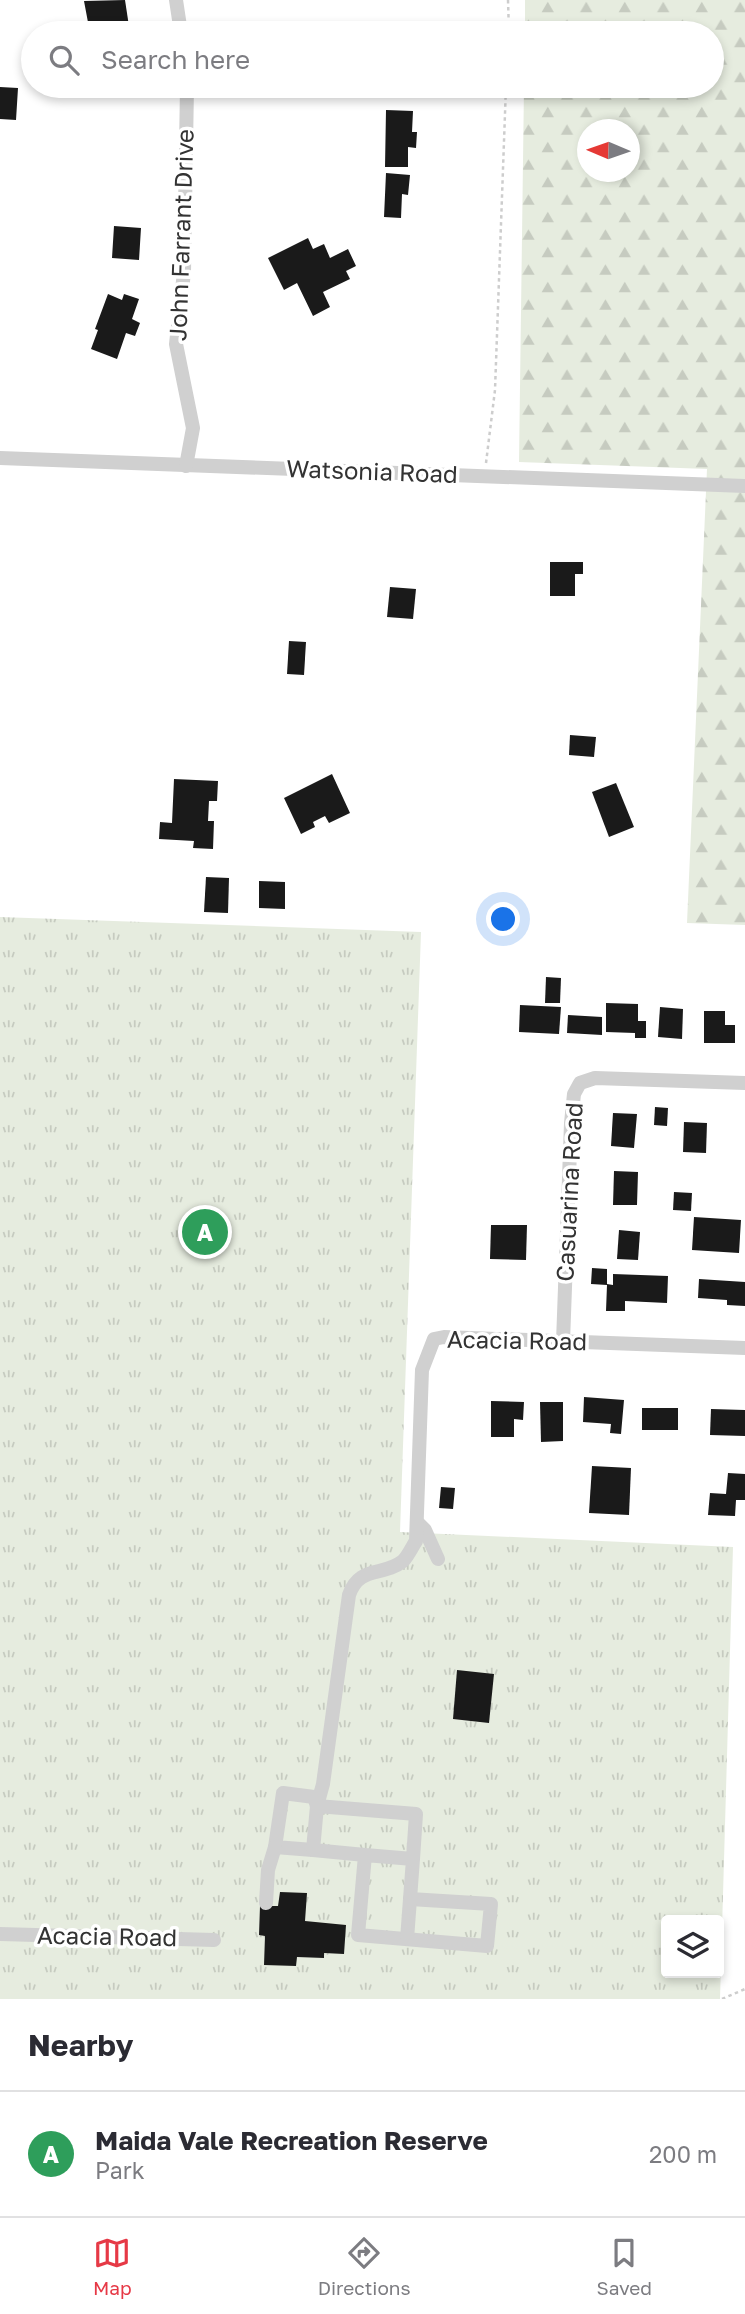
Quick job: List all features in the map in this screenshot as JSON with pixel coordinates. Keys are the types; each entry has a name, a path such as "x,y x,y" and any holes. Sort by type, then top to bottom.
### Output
{"street":[{"path":"176,0 179,21"},
{"name":"John Farrant Drive","path":"186,466 193,428 176,344 184,272 187,98"},
{"name":"Watsonia Road","path":"0,458 745,486"},
{"name":"Casuarina Road","path":"563,1342 571,1123 574,1094 580,1083 594,1078 745,1083"},
{"name":"Acacia Road","path":"417,1523 422,1370 433,1339 444,1337 745,1348"},
{"path":"417,1523 425,1530 438,1559"},
{"path":"313,1850 348,1595 352,1584 361,1576 404,1560 416,1541 417,1523"},
{"path":"266,1903 268,1870 275,1847 283,1793 313,1797 317,1806"},
{"path":"317,1806 416,1814 407,1939"},
{"path":"275,1847 413,1859"},
{"path":"365,1855 358,1935 487,1946 491,1904 410,1899"},
{"name":"Acacia Road","path":"0,1934 215,1940"}],"path":[{"path":"508,0 509,21"},
{"path":"484,477 495,390 506,98"},
{"path":"722,1999 745,1989"}],"green space":[{"path":"525,0 745,0 745,925 687,923 707,469 519,462 524,98 724,98 724,21 525,21"},
{"path":"0,917 421,932 400,1532 733,1547 722,1915 661,1915 661,1978 721,1978 720,1999 0,1999"}],"building":[{"path":"125,0 128,21 88,21 84,1"},
{"path":"0,87 18,88 16,120 0,119"},
{"path":"386,110 413,111 412,132 417,132 416,148 408,147 408,167 385,167"},
{"path":"386,173 410,175 408,195 402,194 401,218 384,217"},
{"path":"114,226 141,228 139,260 112,258"},
{"path":"308,238 313,249 324,244 330,258 348,249 356,266 346,271 350,279 323,292 330,307 313,316 297,283 284,290 268,258"},
{"path":"108,294 122,300 124,294 139,299 132,319 140,323 135,336 126,333 117,359 91,349"},
{"path":"550,562 583,562 583,574 575,574 575,596 550,596"},
{"path":"390,587 416,589 413,619 387,617"},
{"path":"289,641 306,642 304,675 287,674"},
{"path":"570,735 596,737 594,757 569,755"},
{"path":"332,774 350,813 329,823 325,816 313,822 315,827 301,834 284,798"},
{"path":"174,779 218,781 217,801 209,801 208,821 214,821 213,849 193,848 194,841 159,839 160,822 172,823"},
{"path":"616,783 634,827 609,837 592,792"},
{"path":"206,877 229,878 228,913 204,912"},
{"path":"259,881 285,882 285,909 259,908"},
{"path":"546,977 561,978 560,1003 545,1003"},
{"path":"606,1003 638,1004 638,1021 646,1021 646,1038 635,1038 635,1033 606,1032"},
{"path":"520,1005 561,1007 559,1034 519,1032"},
{"path":"660,1007 683,1009 682,1039 658,1037"},
{"path":"704,1011 725,1011 725,1025 735,1025 735,1043 704,1043"},
{"path":"568,1015 602,1017 602,1035 567,1033"},
{"path":"655,1107 668,1108 667,1126 654,1125"},
{"path":"613,1113 637,1114 634,1148 611,1146"},
{"path":"684,1122 707,1123 706,1153 683,1152"},
{"path":"614,1171 638,1172 637,1205 613,1205"},
{"path":"674,1192 692,1193 691,1211 673,1210"},
{"path":"694,1217 741,1220 739,1253 692,1250"},
{"path":"491,1225 527,1225 526,1260 490,1259"},
{"path":"619,1230 640,1232 638,1260 617,1259"},
{"path":"592,1268 607,1269 607,1284 613,1285 613,1274 668,1276 667,1303 625,1301 625,1311 606,1311 607,1285 591,1284"},
{"path":"699,1279 745,1282 745,1306 727,1305 727,1300 698,1298"},
{"path":"584,1397 624,1400 621,1434 610,1433 611,1424 583,1422"},
{"path":"491,1401 524,1402 523,1420 514,1419 514,1437 491,1437"},
{"path":"540,1402 563,1402 563,1441 541,1442"},
{"path":"642,1408 678,1408 678,1430 642,1430"},
{"path":"711,1409 745,1410 745,1436 710,1435"},
{"path":"592,1466 631,1468 629,1515 589,1513"},
{"path":"728,1473 745,1474 745,1500 736,1500 735,1516 708,1515 710,1493 726,1494"},
{"path":"441,1487 455,1488 453,1509 439,1508"},
{"path":"457,1670 494,1674 489,1723 453,1719"},
{"path":"280,1892 307,1893 305,1921 346,1925 344,1954 324,1953 324,1958 297,1957 296,1966 264,1965 265,1936 259,1935 260,1906 278,1906"}],"place":[{"name":"Maida Vale Recreation Reserve","path":"205,1232"}]}
